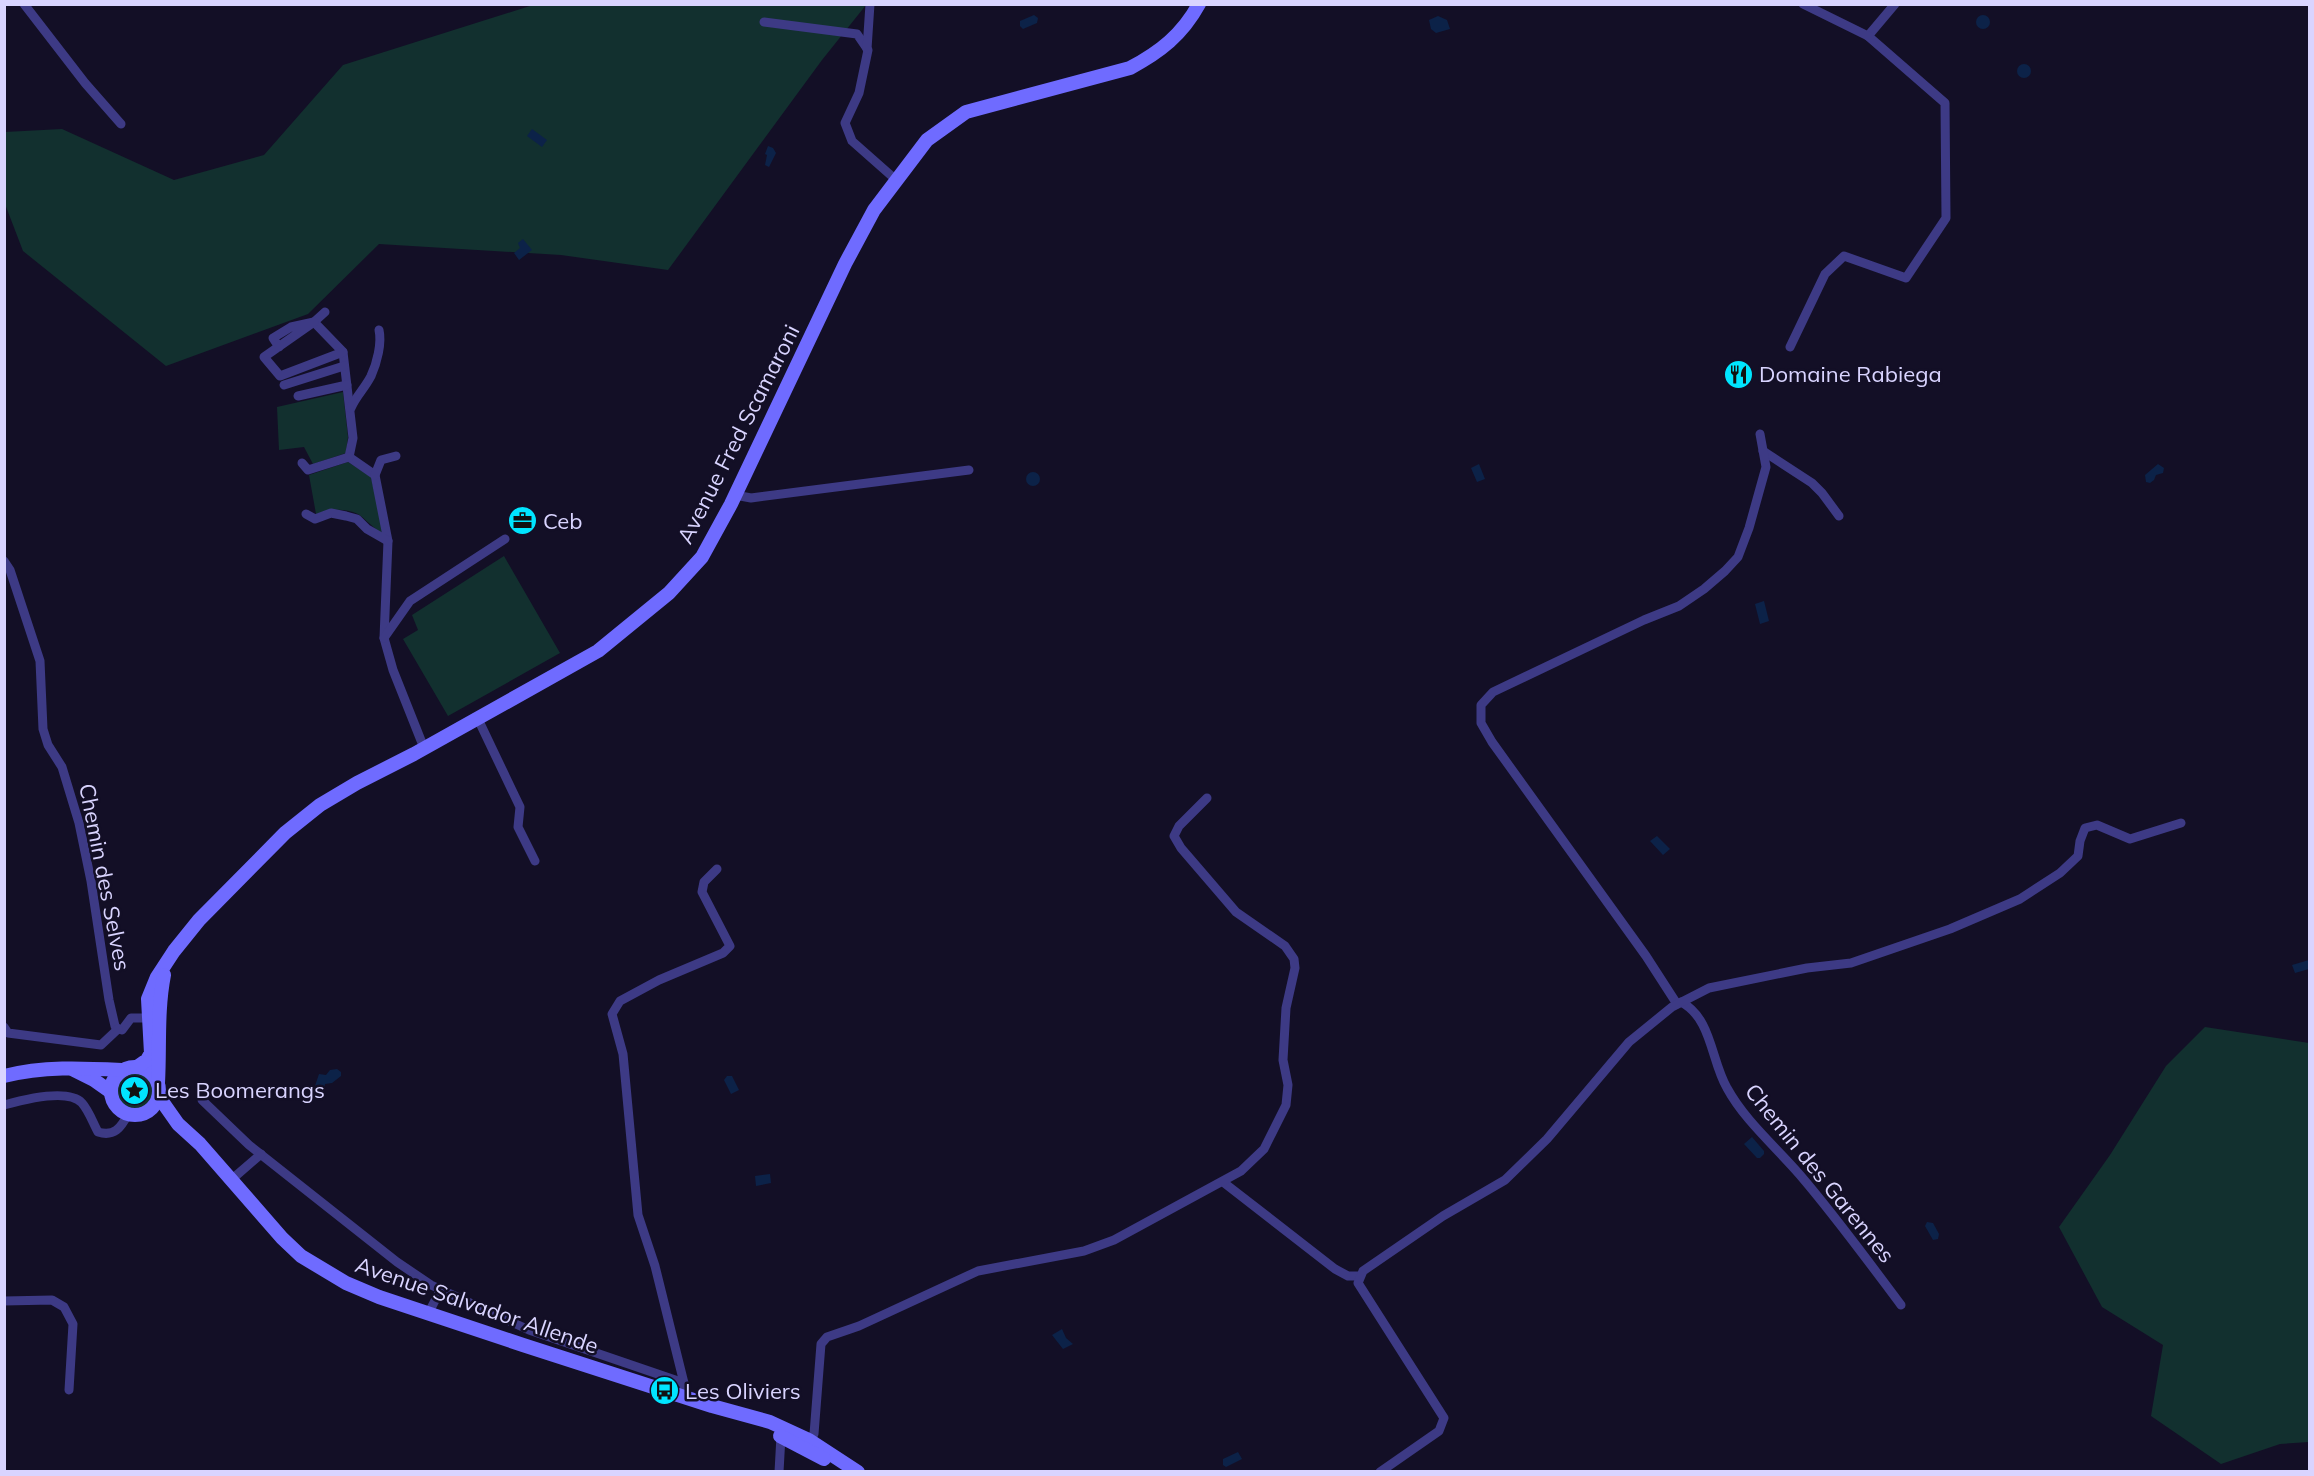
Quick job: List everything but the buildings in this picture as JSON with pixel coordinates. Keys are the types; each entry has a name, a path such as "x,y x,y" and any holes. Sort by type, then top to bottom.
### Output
{"main road":[{"name":"Avenue Fred Scamaroni","path":"130,1068 147,1060 151,1053 148,999 157,977 174,951 199,920 285,833 320,804 598,651 669,593 702,557 735,495 845,264 874,210 895,179 927,140 966,111 1130,68 1173,41 1199,4"},
{"name":"Avenue Fred Scamaroni","path":"158,1090 161,1042 159,1012 166,964"},
{"path":"4,1076 36,1069 68,1068 130,1068 150,1072 158,1090 153,1107 143,1114 128,1114 116,1106 111,1092 114,1079 130,1068"},
{"path":"68,1068 94,1080 111,1092"},
{"name":"Avenue Salvador Allende","path":"158,1090 178,1124 200,1144 263,1218 301,1256 346,1283 428,1314 684,1390 712,1406 824,1449 858,1472"},
{"name":"Avenue Salvador Allende","path":"143,1114 178,1124"},
{"name":"Avenue Salvador Allende","path":"794,1438 847,1472"}],"street":[{"path":"24,4 85,83 121,124"},
{"path":"870,4 867,49 859,93 845,123 852,141 895,179"},
{"path":"1790,347 1825,274 1844,256 1906,278 1946,218 1945,104 1868,36 1803,4"},
{"path":"1868,36 1895,4"},
{"path":"764,22 857,34 867,49"},
{"path":"325,312 264,357 280,376 343,352"},
{"path":"314,322 343,352 353,438 349,457"},
{"path":"350,411 355,398 371,376 381,340 379,330"},
{"path":"284,385 344,366"},
{"path":"298,396 347,385"},
{"name":"Chemin des Garennes","path":"1760,434 1766,467 1749,528 1738,556 1725,571 1679,606 1644,620 1493,692 1481,705 1481,723 1492,742 1679,1003 1691,1007 1711,1041 1726,1087 1755,1125 1837,1220 1901,1305"},
{"path":"1763,451 1812,483 1839,516"},
{"path":"396,456 381,460 375,475 388,541 384,638 393,670 424,748"},
{"path":"302,463 308,470 349,457"},
{"path":"349,457 375,475"},
{"path":"735,495 751,498 969,470"},
{"path":"306,514 315,519 331,513 357,519 367,529 388,541"},
{"path":"384,638 410,601 505,539"},
{"name":"Chemin des Selves","path":"4,561 10,570 40,661 43,729 48,745 62,767 79,822 91,882 109,1000 118,1029"},
{"path":"478,718 519,807 518,827 535,861"},
{"path":"794,1438 814,1434 821,1344 827,1337 859,1326 978,1271 1084,1251 1114,1240 1223,1182 1241,1171 1264,1149 1286,1105 1288,1085 1283,1060 1286,1008 1295,968 1294,959 1286,946 1236,912 1181,849 1174,836 1179,826 1207,798"},
{"path":"1380,1472 1439,1431 1444,1418 1358,1283 1359,1276 1443,1216 1505,1180 1547,1139 1629,1042 1679,1003 1709,988 1807,968 1851,963 1950,929 2020,899 2060,873 2078,856 2085,828 2097,825 2130,839 2181,823"},
{"path":"684,1390 655,1266 638,1215 623,1054 612,1014 620,1001 659,980 723,953 730,946 702,892 704,882 717,870"},
{"path":"6,1032 101,1045 118,1029 122,1030 131,1018 148,1018 153,1020 156,1037 161,1042"},
{"path":"4,1105 29,1098 73,1097 82,1103 98,1132 105,1134 112,1134 119,1128 128,1114"},
{"path":"202,1100 261,1154 397,1262 431,1285 529,1330 684,1390"},
{"path":"231,1180 261,1154"},
{"path":"1223,1182 1335,1269 1348,1276 1359,1276"},
{"path":"428,1314 441,1289"},
{"path":"4,1300 52,1299 64,1306 73,1324 69,1389"},
{"path":"780,1467 794,1438"},
{"path":"780,1467 794,1438"}],"green space":[{"path":"533,5 866,5 822,60 668,270 561,255 379,244 308,314 166,366 23,251 5,204 5,132 62,129 174,180 264,155 343,65"},
{"path":"343,392 348,437 346,453 313,464 304,447 279,450 277,407"},
{"path":"348,462 371,477 384,535 353,512 337,510 316,514 309,475"},
{"path":"504,556 560,653 448,716 403,639 418,630 412,615"},
{"path":"2205,1027 2309,1043 2309,1442 2280,1444 2221,1464 2151,1416 2163,1345 2102,1307 2059,1227 2110,1155 2166,1066"},
{"path":"135,1073 147,1079 153,1091 147,1103 135,1109 123,1103 117,1091 123,1079"}],"water":[{"path":"1034,15 1038,18 1037,23 1023,29 1020,26 1020,21"},
{"path":"1983,15 1988,17 1990,22 1988,27 1983,29 1978,27 1976,22 1978,17"},
{"path":"1438,16 1447,20 1450,29 1436,33 1431,29 1429,20"},
{"path":"2021,64 2027,64 2031,71 2027,78 2021,78 2017,74 2017,68"},
{"path":"532,129 547,140 542,147 527,136"},
{"path":"768,146 776,153 769,167 765,165"},
{"path":"523,239 532,250 519,260 514,253 520,248 518,243"},
{"path":"1479,464 1485,479 1477,482 1471,468"},
{"path":"2158,464 2164,468 2163,473 2156,475 2150,483 2146,482 2145,475"},
{"path":"1033,472 1038,474 1040,479 1038,484 1033,486 1028,484 1026,479 1028,474"},
{"path":"1764,601 1769,621 1760,624 1755,604"},
{"path":"1657,836 1670,849 1663,855 1650,841"},
{"path":"2309,960 2309,969 2295,973 2292,965"},
{"path":"337,1069 341,1072 341,1076 332,1083 325,1084 324,1090 320,1093 313,1092 319,1074 326,1075 330,1070"},
{"path":"727,1076 732,1076 739,1090 731,1094 724,1080"},
{"path":"1752,1137 1764,1151 1760,1158 1757,1158 1744,1144"},
{"path":"770,1174 771,1183 756,1186 755,1176"},
{"path":"1927,1222 1933,1223 1939,1234 1938,1239 1933,1240 1925,1226"},
{"path":"1062,1329 1066,1338 1073,1344 1063,1349 1052,1335"},
{"path":"1238,1452 1242,1459 1226,1467 1223,1465 1223,1459"}],"place":[{"name":"Domaine Rabiega","path":"1738,374"},
{"name":"Ceb","path":"522,521"},
{"name":"Les Boomerangs","path":"134,1090"},
{"name":"Les Oliviers","path":"664,1391"}]}
